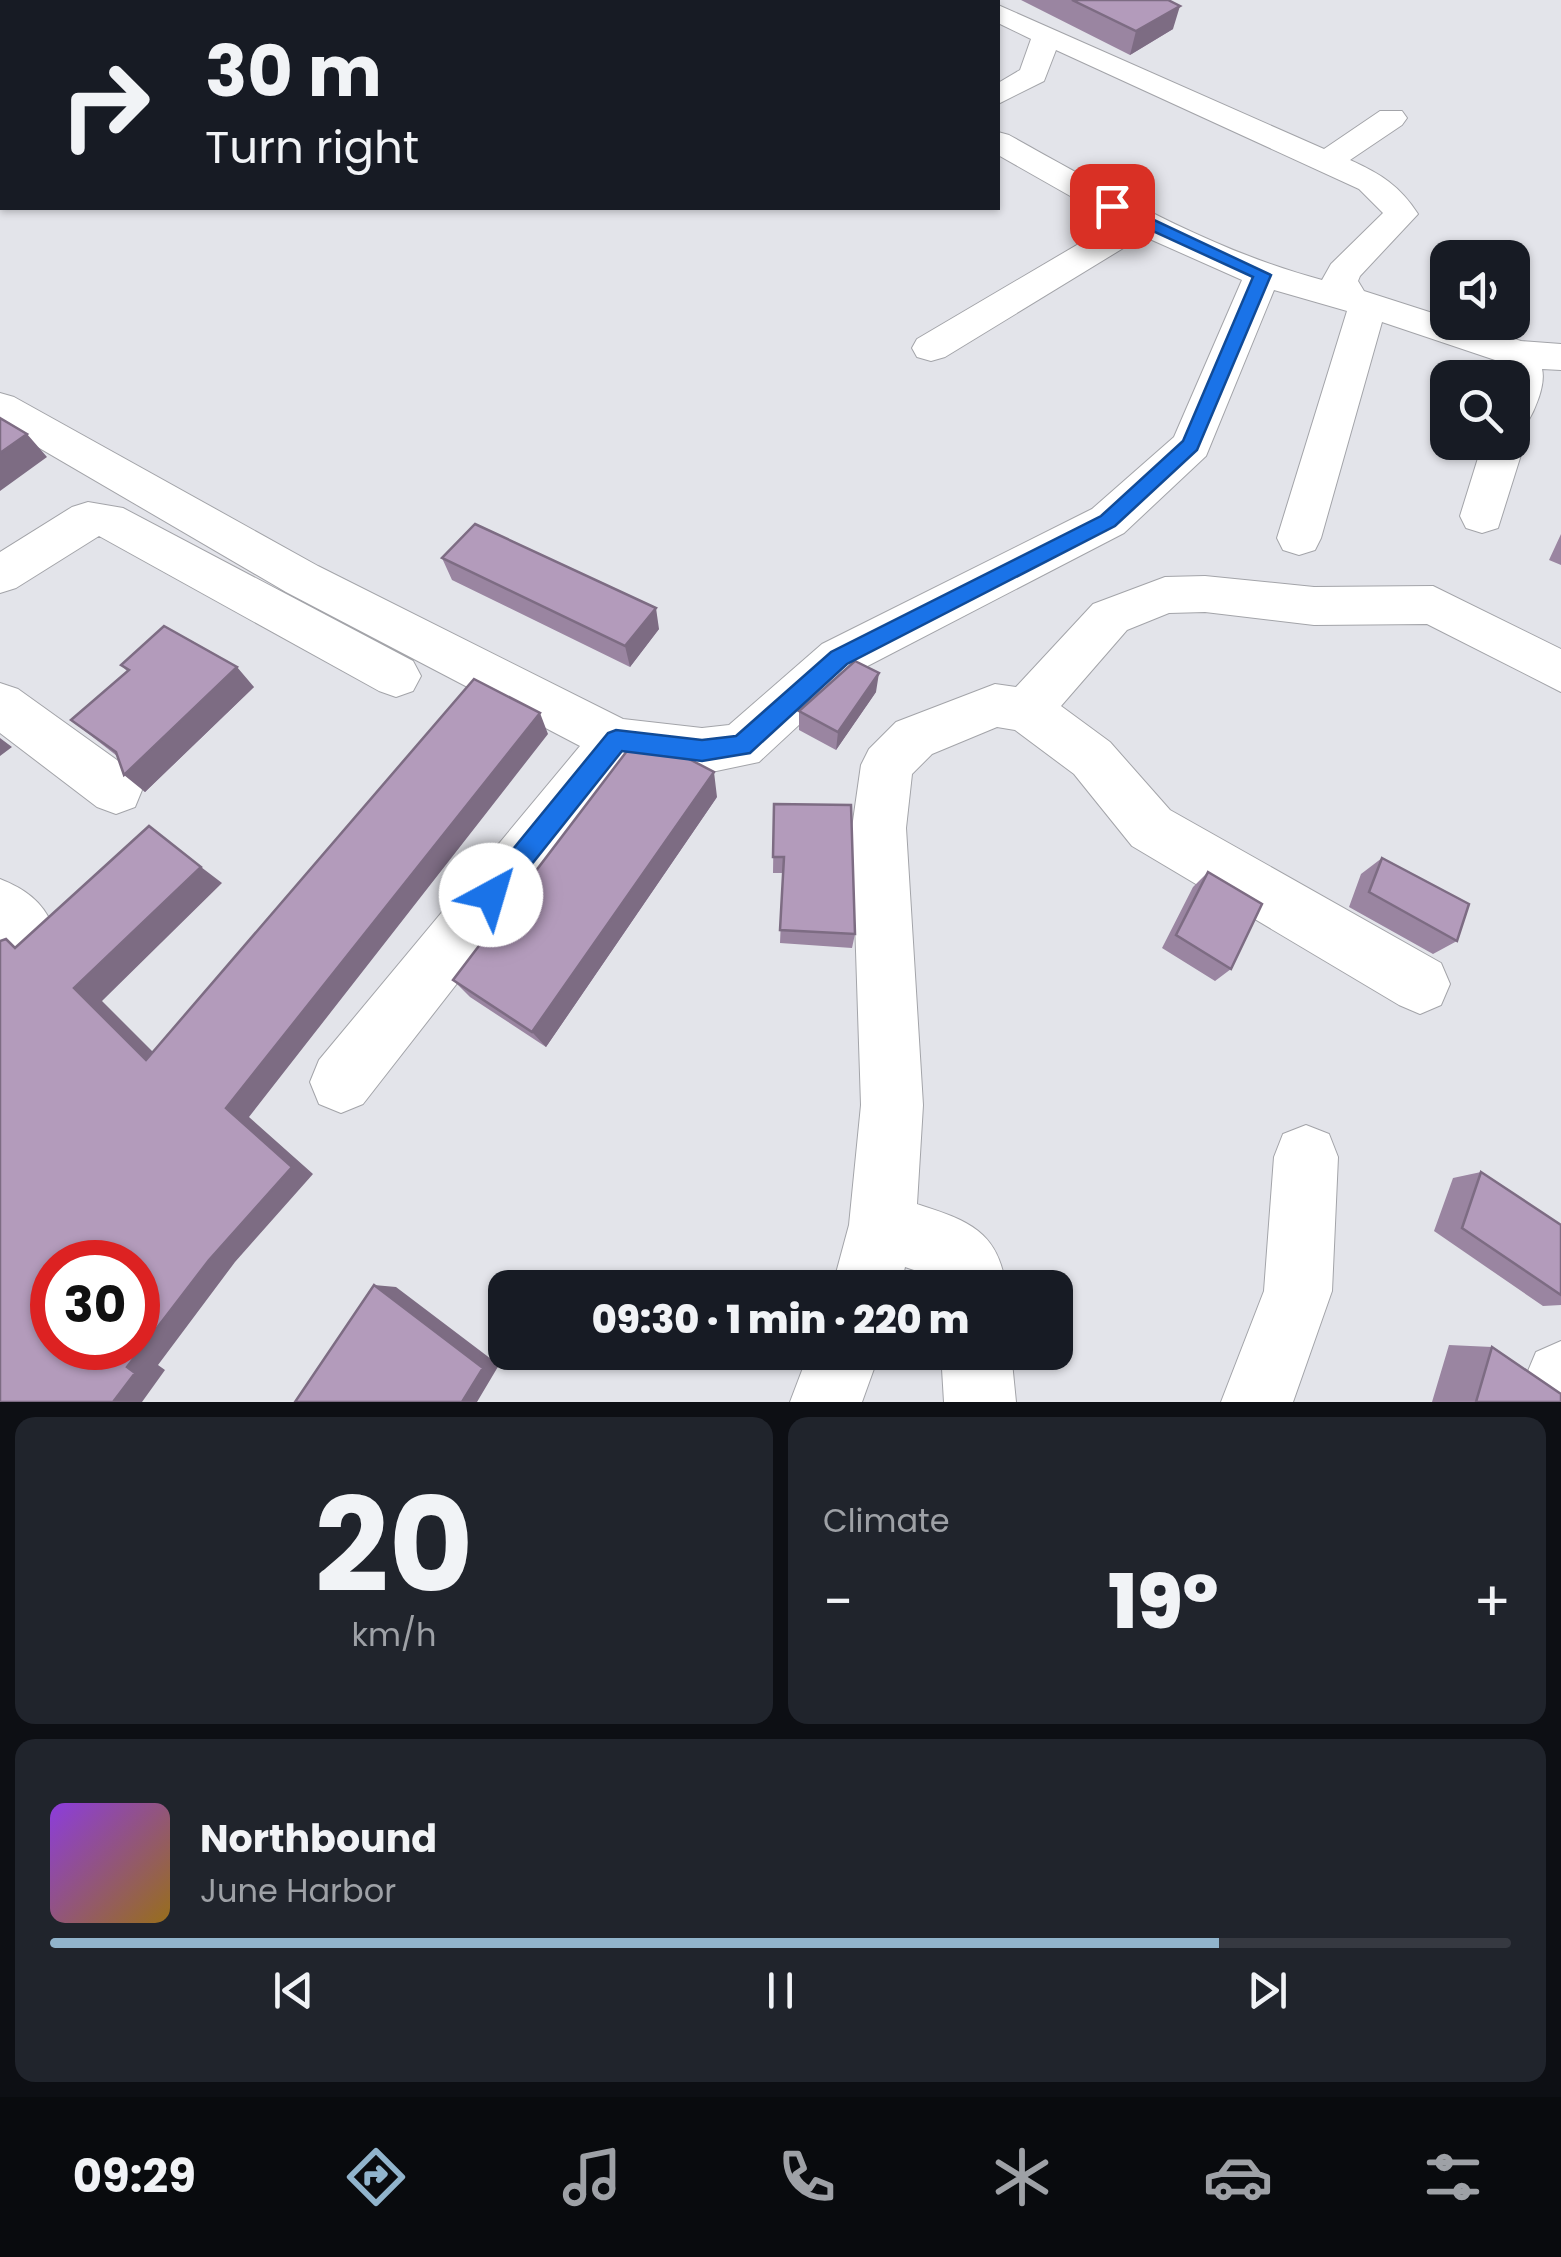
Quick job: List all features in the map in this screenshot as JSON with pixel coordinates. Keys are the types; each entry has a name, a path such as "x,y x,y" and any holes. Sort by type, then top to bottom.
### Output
{"street":[{"path":"1000,14 1371,182 1390,197 1401,214 1344,272 1340,281 1359,303"},
{"path":"1000,94 1033,75 1047,35"},
{"path":"1326,162 1390,118"},
{"path":"1000,143 1141,222 1262,275 1518,354 1561,358"},
{"path":"932,348 1141,222"},
{"path":"0,406 302,579 616,740 702,751 742,746 839,658 1108,521 1190,445 1262,275"},
{"path":"1299,538 1359,303"},
{"path":"1518,354 1520,360"},
{"path":"1482,516 1499,460"},
{"path":"0,575 88,519 107,520 396,676"},
{"path":"871,1270 882,1225 892,1105 879,828 887,765 914,738 1011,707 1110,617 1165,594 1205,594 1314,606 1433,605 1561,672"},
{"path":"0,704 116,790"},
{"path":"1011,707 1092,758 1152,828 1420,984"},
{"path":"341,1082 616,740"},
{"path":"1256,1402 1298,1291 1306,1157"},
{"path":"882,1225 948,1248 970,1270"},
{"path":"826,1402 838,1370"},
{"path":"977,1370 980,1402"},
{"path":"1550,1402 1561,1377"}],"building":[{"path":"1072,0 1168,0 1180,6 1136,31"},
{"path":"0,418 27,434 0,453"},
{"path":"475,524 656,608 625,646 442,558"},
{"path":"164,626 237,667 124,775 116,752 71,720 129,670 121,665"},
{"path":"855,661 879,673 838,732 799,711"},
{"path":"474,679 540,713 226,1108 292,1167 209,1260 160,1324 160,1240 30,1240 30,1370 131,1370 135,1373 113,1402 0,1402 0,941 6,939 15,948 149,826 201,867 74,988 146,1060"},
{"path":"633,743 668,748 714,772 532,1032 453,980"},
{"path":"774,804 851,805 855,934 780,930 784,857 773,857"},
{"path":"1382,858 1469,904 1457,941 1369,892"},
{"path":"1208,872 1262,904 1231,969 1176,935"},
{"path":"1481,1172 1561,1225 1561,1295 1462,1228"},
{"path":"374,1285 483,1368 462,1402 295,1402"},
{"path":"1492,1347 1561,1394 1561,1402 1476,1402"}],"route":[{"path":"491,895 616,740 702,751 742,746 839,658 1108,521 1190,445 1262,275 1112,206"}]}
